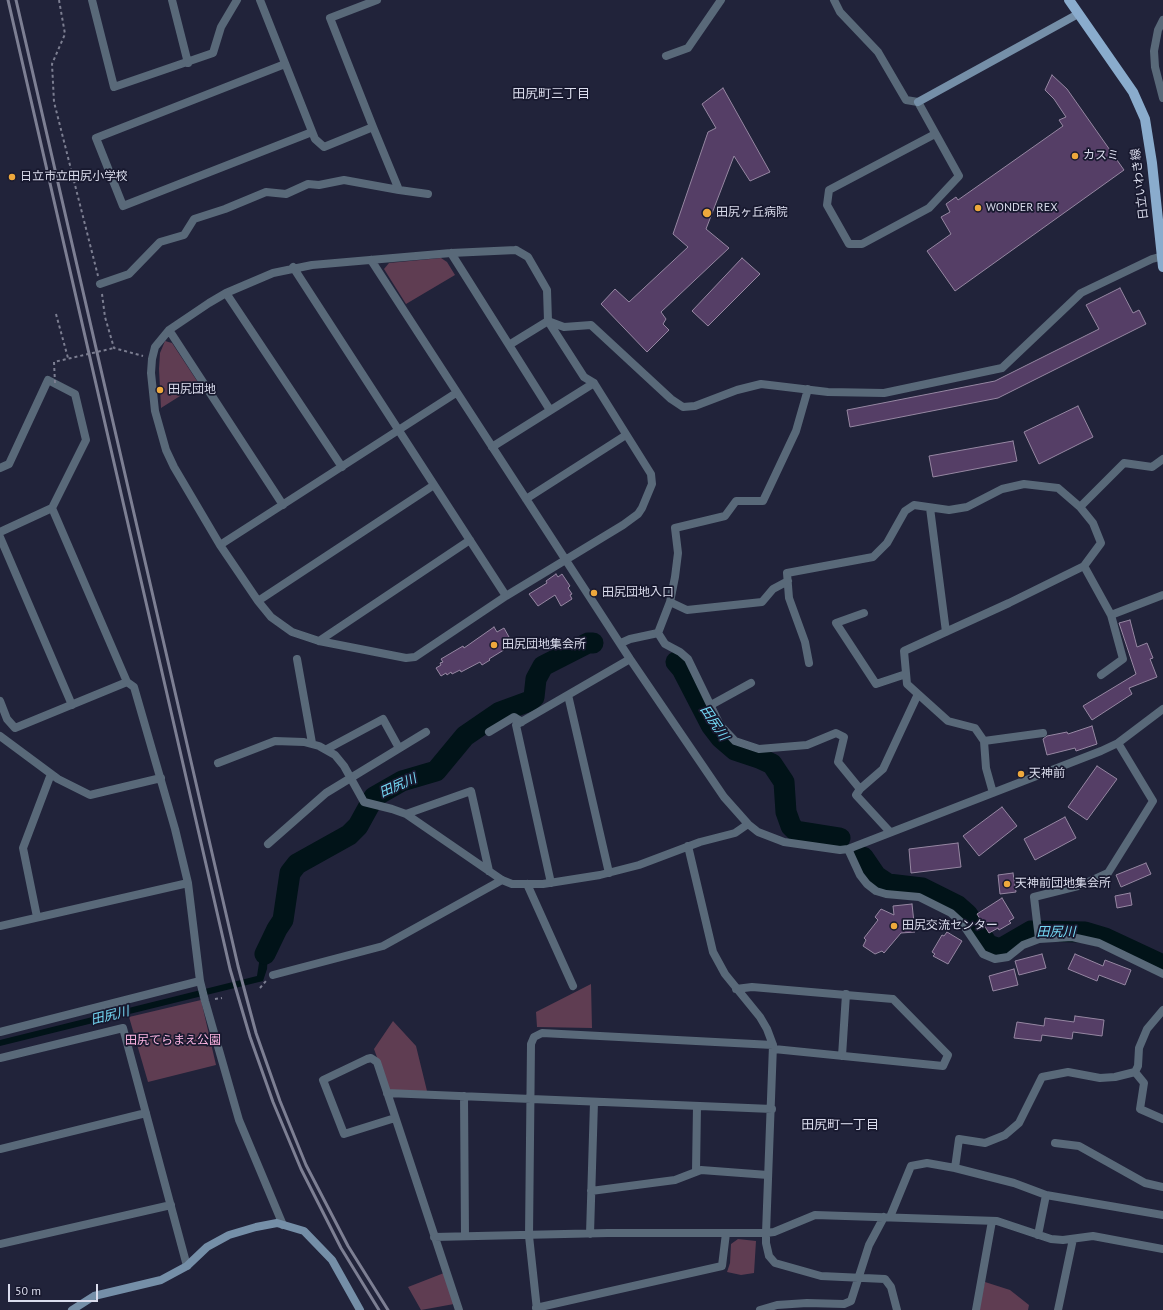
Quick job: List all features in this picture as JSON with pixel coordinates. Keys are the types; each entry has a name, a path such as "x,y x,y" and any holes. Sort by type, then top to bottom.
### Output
{"main road":[{"name":"日立いわき線","path":"1069,0 1123,77 1140,106 1148,136 1160,198 1163,267"}],"street":[{"path":"92,0 114,87 188,63 213,53 221,27 237,0"},
{"path":"172,0 188,63"},
{"path":"260,0 315,139 324,147 373,127"},
{"path":"377,0 330,18 399,190"},
{"path":"666,56 688,48 721,0"},
{"path":"834,0 840,12 878,52 906,100 918,102 1078,14"},
{"path":"1163,20 1158,30 1154,51 1155,67 1163,98"},
{"path":"285,64 96,138 123,206 312,132"},
{"path":"918,102 934,134 960,176 929,208 862,244 849,244 827,205 830,190 934,134"},
{"path":"100,284 129,274 160,242 184,235 194,219 225,209 266,192 286,194 308,184 319,185 344,180 428,194"},
{"path":"516,250 528,257 547,290 548,321 584,377 594,383 651,474 652,484 638,514 623,525 506,596 418,655 411,658 302,637 285,628 271,617 258,601 220,545 182,482 166,450 155,411 151,373 155,347 169,330 226,293 273,273 293,267 371,260 451,253 516,250"},
{"path":"451,253 550,410"},
{"path":"548,321 564,327 586,324 594,327 671,400 683,407 695,406 737,390 761,384 808,390 863,394 884,393 1002,368 1081,293 1162,256"},
{"path":"371,260 630,659 724,797 748,824 758,832 784,842 840,850 848,849 1101,752 1118,743 1163,709"},
{"path":"293,267 506,596"},
{"path":"226,293 342,467"},
{"path":"509,345 548,321"},
{"path":"169,330 283,505"},
{"path":"0,468 9,464 48,380 75,394 86,440 52,508 0,532"},
{"path":"492,447 594,383"},
{"path":"658,633 670,602 678,553 675,528 725,516 736,501 762,501 796,431 808,390"},
{"path":"220,545 456,393"},
{"path":"526,500 626,435"},
{"path":"1080,507 1124,463 1152,467 1163,459"},
{"path":"809,663 805,642 789,598 788,573 872,557 887,543 905,511 914,505 949,510 967,507 1002,489 1024,484 1058,488 1080,507 1093,523 1101,543 1084,566 904,651 907,684 948,721 976,728 984,741 986,768 993,793"},
{"path":"258,601 434,485"},
{"path":"52,508 127,682 134,687 161,778 188,883 201,984 204,996 239,1120 283,1225"},
{"path":"930,508 946,632"},
{"path":"0,536 72,705"},
{"path":"319,641 470,540"},
{"path":"1084,566 1110,615 1124,659 1101,675"},
{"path":"670,602 687,610 762,602 773,589 788,581"},
{"path":"1110,615 1163,595"},
{"path":"864,613 836,623 876,684 906,674"},
{"path":"620,644 630,639 658,633"},
{"path":"658,633 665,644 680,652 688,659 720,725 735,741 759,749 807,745 836,733 844,737 838,762 860,789"},
{"path":"297,659 312,743"},
{"path":"551,883 516,725 630,659"},
{"path":"0,701 7,719 15,728 127,682"},
{"path":"711,705 751,683"},
{"path":"890,832 856,795 860,789 883,769 918,694"},
{"path":"568,695 609,873"},
{"path":"489,732 514,717 522,722"},
{"path":"327,749 383,718 400,748"},
{"path":"268,844 326,792 426,732"},
{"path":"984,741 1043,733"},
{"path":"0,736 52,774 90,795 161,778"},
{"path":"218,763 275,741 312,743 327,749 335,755 350,777 364,802 406,814 502,880 512,884 551,883 586,879 639,865 688,846 735,833 748,824"},
{"path":"1039,933 1034,897 1082,885 1108,873 1152,801 1118,743"},
{"path":"37,917 23,848 52,774"},
{"path":"406,814 472,791 489,871"},
{"path":"688,846 713,952 725,974 760,1017 767,1028 774,1047 766,1233 766,1243 769,1256 775,1263 821,1276 885,1279 891,1287 897,1310"},
{"path":"848,849 860,875 867,884 876,891 886,894 919,897 951,913 962,923 983,954 995,959 1008,957 1039,933 1072,937 1099,943 1163,974"},
{"path":"273,975 383,946 502,880"},
{"path":"0,926 188,883"},
{"path":"527,884 574,986"},
{"path":"0,1032 201,984"},
{"path":"726,1233 722,1266 537,1309 528,1236 531,1044 534,1037 542,1033 774,1047 842,1056 943,1066 948,1055 896,1000 846,994 752,987 736,989"},
{"path":"842,1056 846,994"},
{"path":"955,1168 959,1139 985,1143 1004,1135 1019,1123 1042,1077 1068,1072 1100,1078 1115,1077 1135,1072 1138,1066 1138,1048 1147,1029 1163,1010"},
{"path":"0,1058 123,1028 187,1266"},
{"path":"396,1118 344,1134 323,1080 371,1058 377,1062 388,1093 396,1118 434,1237 459,1310"},
{"path":"1135,1072 1144,1083 1140,1109 1163,1118"},
{"path":"388,1093 772,1109"},
{"path":"464,1096 465,1236"},
{"path":"590,1234 594,1102"},
{"path":"696,1171 697,1106"},
{"path":"0,1149 146,1114"},
{"path":"1055,1143 1079,1146 1145,1183 1163,1187"},
{"path":"760,1310 777,1305 848,1303 853,1298 869,1245 887,1217 911,1166 927,1163 955,1168 1014,1183 1046,1195 1163,1215"},
{"path":"591,1191 675,1180 701,1170 768,1174"},
{"path":"1038,1235 1046,1195"},
{"path":"0,1244 171,1205"},
{"path":"434,1237 766,1233 774,1232 815,1215 992,1221 1038,1235 1063,1240 1093,1236 1163,1249"},
{"path":"976,1310 992,1221"},
{"path":"72,1310 94,1296 160,1280 187,1266 207,1247 229,1235 256,1227 277,1223 304,1231 332,1260 360,1310"},
{"path":"1058,1310 1073,1239"}],"path":[{"path":"59,0 64,34 52,64 54,102 100,284 105,317 114,348"},
{"path":"56,314 68,358"},
{"path":"55,384 54,362 68,358 114,348 152,359"}],"green space":[{"path":"441,258 447,262 455,275 406,304 384,269 389,263"},
{"path":"165,341 172,343 199,384 161,408 159,369 160,353"},
{"path":"591,984 592,1028 537,1027 536,1012"},
{"name":"田尻てらまえ公園","path":"201,1000 216,1065 148,1082 129,1017"},
{"path":"393,1021 416,1046 427,1091 389,1091 374,1049"},
{"path":"738,1239 756,1241 754,1273 741,1275 727,1272 730,1263 731,1244"},
{"path":"444,1273 454,1304 421,1310 408,1287"},
{"path":"985,1282 1010,1290 1029,1305 1028,1310 978,1310"}],"water":[{"path":"274,927 280,930 268,953 267,969 263,981 0,1046 0,1040 257,976 261,950"}],"building":[{"path":"1052,75 1067,89 1124,170 955,291 927,251 951,234 941,217 950,212 946,204 956,197 958,200 1063,126 1059,120 1066,117 1054,99 1045,90"},
{"path":"723,88 770,172 750,181 734,156 706,229 729,248 661,312 666,319 663,324 669,330 647,352 601,304 615,289 629,302 688,247 673,234 708,132 716,128 702,104"},
{"path":"742,258 760,274 708,326 692,311"},
{"path":"1120,288 1133,313 1139,310 1146,324 998,398 850,427 847,410 995,381 1099,329 1086,305"},
{"path":"1078,406 1093,437 1039,464 1024,432"},
{"path":"1013,441 1017,461 933,477 929,456"},
{"path":"556,574 558,577 562,574 570,586 568,588 572,594 570,595 572,599 561,606 555,595 538,606 529,594 547,583 546,581"},
{"path":"1130,620 1137,647 1147,643 1153,658 1150,659 1157,677 1129,688 1132,694 1092,720 1083,706 1136,674 1119,623"},
{"path":"494,627 497,632 504,628 509,637 502,641 507,648 482,665 480,662 461,672 460,670 452,674 451,672 447,675 446,673 441,676 436,668 443,662 441,659 463,646 464,648"},
{"path":"1092,726 1097,744 1076,751 1075,748 1047,755 1043,739 1047,736 1067,732 1068,734"},
{"path":"1097,766 1117,779 1087,820 1068,807"},
{"path":"1002,807 1017,826 979,856 963,836"},
{"path":"1065,817 1076,838 1035,860 1024,839"},
{"path":"958,843 961,867 911,873 909,849"},
{"path":"1146,863 1151,874 1121,887 1116,875"},
{"name":"天神前団地集会所","path":"1013,873 1016,892 1000,894 998,875"},
{"path":"1130,893 1132,905 1117,908 1115,896"},
{"path":"1002,898 1014,918 1009,921 1011,923 999,930 998,928 989,933 977,914"},
{"name":"田尻交流センター","path":"912,904 915,932 901,933 884,953 882,951 875,954 863,946 866,940 864,938 878,920 875,917 881,909 894,915 893,906"},
{"path":"947,932 962,941 948,964 933,956 935,954 932,952 942,935 944,936"},
{"path":"1042,954 1046,968 1019,975 1015,961"},
{"path":"1075,954 1103,966 1105,960 1131,970 1125,985 1099,975 1097,981 1068,969"},
{"path":"1014,969 1018,985 993,991 989,976"},
{"path":"1075,1016 1104,1020 1102,1036 1073,1032 1072,1039 1042,1035 1041,1041 1014,1038 1017,1022 1044,1026 1045,1018 1074,1022"}],"waterway":[{"name":"田尻川","path":"265,954 283,920 290,873 297,864 349,835 358,826 374,797 402,781 436,771 465,736 500,712 530,701 534,697 536,679 543,666 588,643 593,643"},
{"name":"田尻川","path":"676,662 682,669 711,725 721,738 735,750 772,764 784,782 786,812 791,826 796,831 840,838"},
{"name":"田尻川","path":"863,857 876,876 888,884 922,888 958,906 967,914 988,945 1000,949 1031,931 1085,932 1105,938 1163,965"}],"railway":[{"path":"8,0 230,969 250,1037 273,1102 301,1169 341,1248 379,1310"},
{"path":"16,0 238,966 256,1033 280,1101 306,1165 348,1246 388,1310"}],"place":[{"name":"カスミ","path":"1075,156"},
{"name":"日立市立田尻小学校","path":"12,177"},
{"name":"WONDER REX","path":"978,208"},
{"name":"田尻ヶ丘病院","path":"707,213"},
{"name":"田尻団地","path":"160,390"},
{"name":"田尻団地入口","path":"594,593"},
{"name":"田尻団地集会所","path":"494,645"},
{"name":"天神前","path":"1021,774"},
{"name":"天神前団地集会所","path":"1007,884"},
{"name":"田尻交流センター","path":"894,926"}],"district":[{"name":"田尻町三丁目","path":"551,94"},
{"name":"田尻町一丁目","path":"840,1125"}]}
